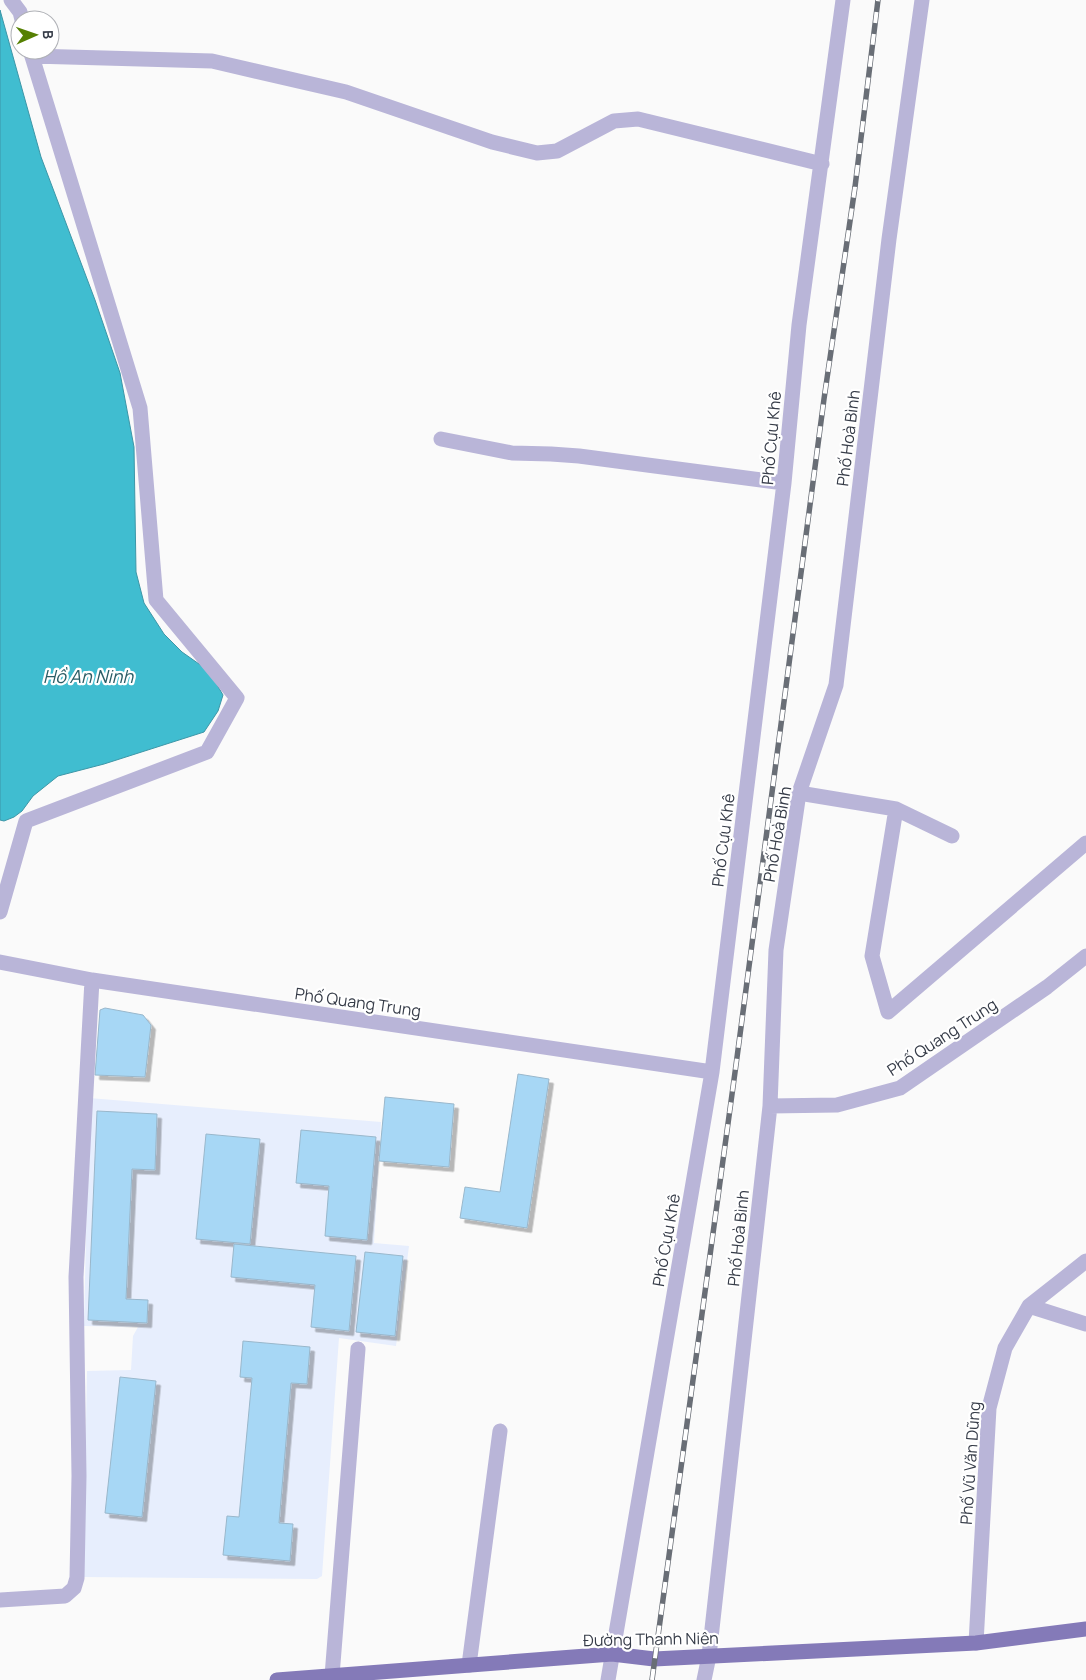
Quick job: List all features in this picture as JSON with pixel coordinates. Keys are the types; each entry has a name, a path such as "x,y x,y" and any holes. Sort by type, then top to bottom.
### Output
{"main road":[{"name":"Đường Thanh Niên","path":"277,1680 612,1654 654,1659 976,1643 1086,1629"}],"street":[{"name":"Phố Cựu Khê","path":"608,1680 712,1072 784,483 799,325 843,0"},
{"name":"Phố Hoà Bình","path":"704,1680 709,1656 770,1106 776,950 799,793 836,685 888,248 922,0"},
{"path":"60,54 212,61 346,92 492,142 537,153 558,151 614,121 638,120 822,164"},
{"path":"0,912 26,821 207,752 237,698 156,600 140,408 33,60"},
{"path":"441,440 512,453 579,456 784,483"},
{"path":"799,793 896,809 952,836"},
{"path":"896,809 872,956 888,1012 1086,843"},
{"name":"Phố Quang Trung","path":"770,1106 837,1105 900,1088 1047,987 1086,956"},
{"name":"Phố Quang Trung","path":"0,962 92,980 712,1072"},
{"path":"0,1600 65,1596 74,1588 77,1578 79,1476 76,1277 92,980"},
{"name":"Phố Vũ Văn Dũng","path":"976,1643 989,1408 1005,1348 1029,1306 1086,1261"},
{"path":"1029,1306 1086,1324"},
{"path":"332,1676 358,1350"},
{"path":"469,1665 500,1432"}],"shaded area":[{"path":"89,1098 381,1122 374,1243 409,1246 396,1346 339,1338 322,1576 317,1579 83,1577 87,1371 131,1370 133,1336 138,1327 84,1326"}],"water":[{"name":"Hồ An Ninh","path":"0,10 10,46 10,60 14,60 41,157 95,300 120,373 134,447 136,572 144,603 164,634 182,652 209,671 223,695 218,711 204,732 104,764 58,776 33,796 22,811 14,817 4,821 0,820"}],"building":[{"path":"105,1008 143,1015 151,1025 145,1077 95,1075 100,1010"},
{"path":"518,1074 549,1079 527,1228 460,1218 465,1187 500,1192"},
{"path":"385,1097 454,1104 449,1167 379,1161"},
{"path":"97,1111 157,1114 155,1170 132,1169 126,1299 148,1300 147,1323 88,1320"},
{"path":"301,1130 376,1137 367,1240 325,1236 329,1186 296,1183"},
{"path":"206,1134 260,1139 250,1244 196,1239"},
{"path":"234,1244 356,1256 349,1331 311,1327 315,1285 231,1277"},
{"path":"365,1252 403,1256 395,1336 356,1332"},
{"path":"243,1341 310,1347 307,1384 291,1383 279,1523 293,1524 290,1561 223,1555 227,1516 239,1517 252,1378 240,1377"},
{"path":"120,1377 156,1381 142,1517 105,1513"}],"railway":[{"path":"652,1680 824,399 855,187 878,0"}]}
